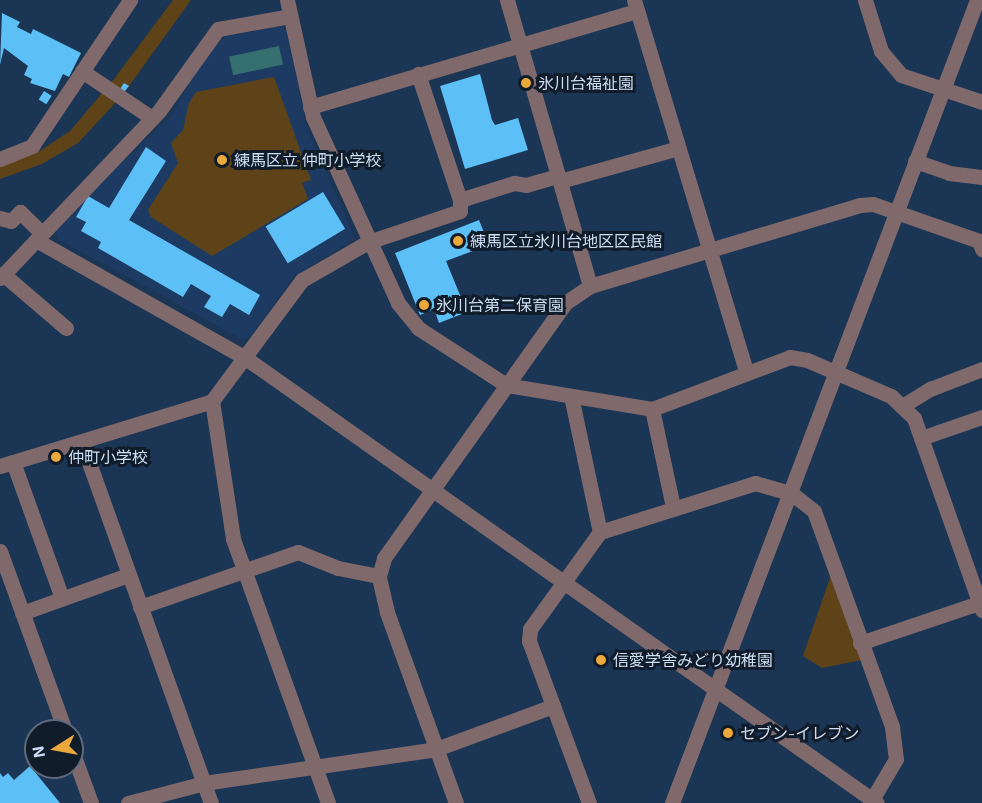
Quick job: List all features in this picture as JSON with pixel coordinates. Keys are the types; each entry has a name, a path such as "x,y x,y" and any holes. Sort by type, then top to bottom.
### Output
{"street":[{"path":"0,159 32,146 130,0"},
{"path":"287,0 310,107 368,242 407,318 507,385 652,409 790,357 836,372 904,405 921,438 981,605 860,643"},
{"path":"507,0 590,286"},
{"path":"865,0 881,51 901,75 982,102"},
{"path":"672,803 977,0"},
{"path":"310,107 636,5 746,372"},
{"path":"66,328 2,276 152,118 218,29 290,16"},
{"path":"82,71 152,118"},
{"path":"62,597 7,464 82,443 212,401 302,280 368,242 459,211 460,200 418,74"},
{"path":"460,200 514,183 526,185 559,178 678,148"},
{"path":"915,161 949,173 982,177"},
{"path":"456,803 387,612 379,576 384,558 565,303 590,286 860,205 873,204 981,243"},
{"path":"0,218 11,221 20,212 39,236 244,357 433,488 565,582 717,689 873,802 892,770 897,743 814,511 791,493 754,483 600,532 565,582 530,629 530,641 589,803"},
{"path":"904,405 930,389 982,369"},
{"path":"571,396 600,532"},
{"path":"212,401 233,539 328,803"},
{"path":"652,409 673,507"},
{"path":"921,438 982,417"},
{"path":"82,443 211,803"},
{"path":"0,551 61,719"},
{"path":"140,607 298,552 338,568 379,576"},
{"path":"22,613 128,575"},
{"path":"128,803 204,783 436,749 554,706"},
{"path":"82,779 91,803"}],"shaded area":[{"path":"173,0 191,0 124,93 111,83"},
{"name":"練馬区立 仲町小学校","path":"281,26 287,32 306,126 355,239 294,276 250,337 242,339 58,239 56,231 87,195 172,115 198,66 224,37"},
{"path":"279,46 283,65 233,75 229,57"},
{"path":"274,77 311,180 302,183 308,199 212,256 151,217 148,210 178,163 171,143 183,130 189,103 196,92"},
{"path":"103,92 116,102 78,143 42,164 0,179 0,166 40,151 70,131"},
{"path":"831,575 862,660 822,668 803,656"}],"building":[{"path":"2,13 20,22 17,27 31,34 33,29 81,53 69,77 63,74 55,91 30,83 32,79 24,75 28,66 4,48 0,65"},
{"path":"480,74 495,125 518,118 528,150 465,169 440,86"},
{"path":"124,83 129,86 124,92 120,89"},
{"path":"44,91 52,96 46,104 39,99"},
{"path":"146,147 166,161 129,220 260,295 249,315 230,304 222,317 204,307 211,296 191,284 183,297 98,248 101,242 81,231 86,222 76,217 88,196 109,208"},
{"path":"323,192 345,229 288,263 266,227"},
{"path":"479,220 489,245 446,261 467,312 439,323 434,309 420,315 395,253"},
{"path":"24,771 24,779 41,779 60,803 0,803 0,773 3,777 8,773 14,780"}],"place":[{"name":"氷川台福祉園","path":"526,83"},
{"name":"練馬区立 仲町小学校","path":"222,160"},
{"name":"練馬区立氷川台地区区民館","path":"458,241"},
{"name":"氷川台第二保育園","path":"424,305"},
{"name":"仲町小学校","path":"56,457"},
{"name":"信愛学舎みどり幼稚園","path":"601,660"},
{"name":"セブン-イレブン","path":"728,733"}]}
